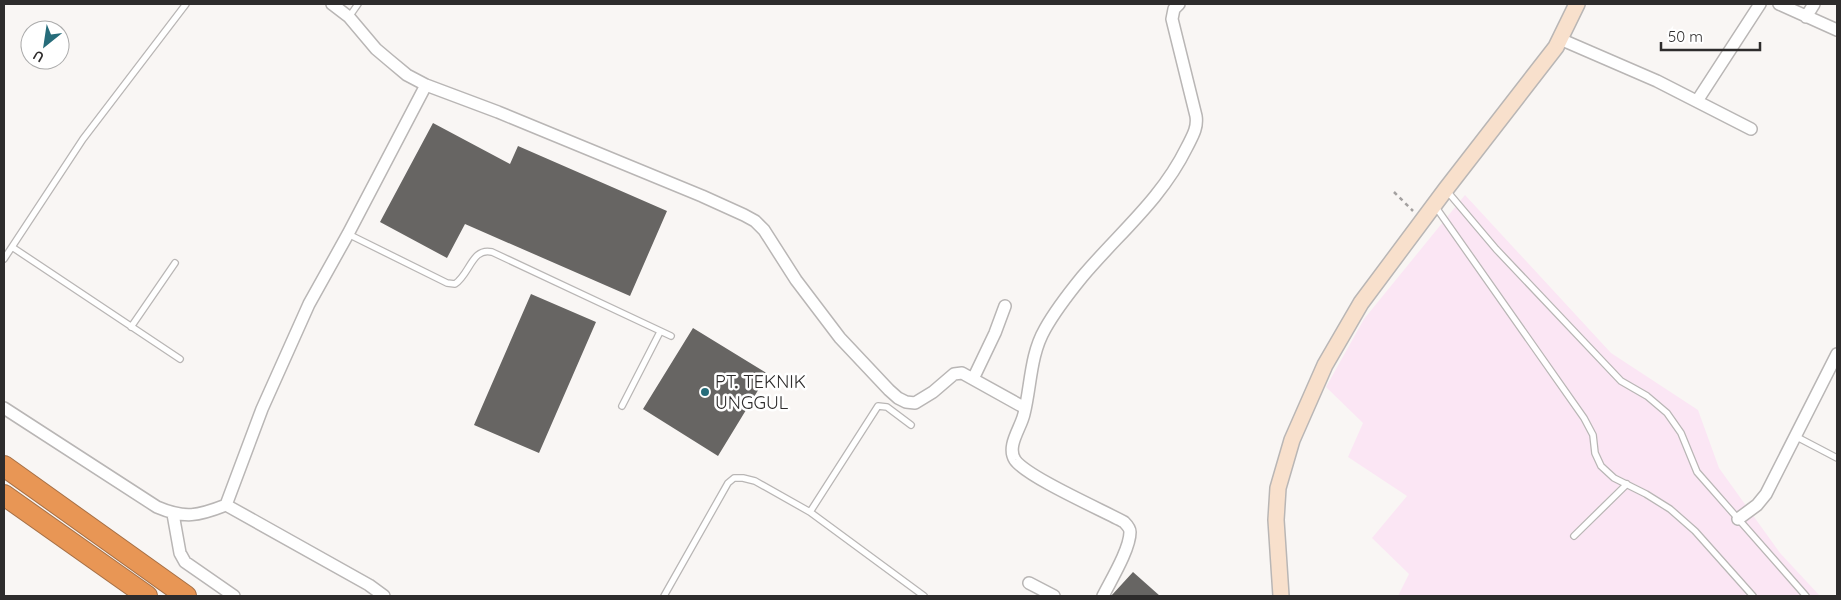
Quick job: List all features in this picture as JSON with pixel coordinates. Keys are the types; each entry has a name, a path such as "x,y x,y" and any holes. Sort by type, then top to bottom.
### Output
{"highway":[{"path":"4,466 186,596"},
{"path":"4,495 147,596"}],"main road":[{"path":"1281,596 1276,507 1280,480 1292,440 1321,373 1360,303 1540,69 1560,39 1577,4"}],"street":[{"path":"332,4 349,17 376,49 407,75 702,196 755,221 764,230 796,280 840,338 898,398 906,402 915,403 933,392 954,374 962,373 1025,408"},
{"path":"1103,596 1122,560 1130,533 1129,528 1124,522 1023,468 1013,455 1014,442 1025,408 1034,359 1044,330 1082,277 1164,186 1176,170 1196,129 1196,116 1172,19 1174,9 1179,4"},
{"path":"1697,100 1760,4"},
{"path":"1779,4 1837,30"},
{"path":"1806,17 1814,4"},
{"path":"1560,39 1657,81 1751,129"},
{"path":"4,408 157,507 173,514 187,516 204,514 226,505 262,408 309,304 348,234 426,84"},
{"path":"973,379 995,333 1005,306"},
{"path":"1738,519 1757,505 1766,494 1837,354"},
{"path":"226,505 369,585 384,596"},
{"path":"173,514 180,553 185,562 234,596"},
{"path":"1029,583 1054,596"}],"lane":[{"path":"4,259 82,139 185,4"},
{"path":"349,17 358,4"},
{"path":"1446,189 1496,249 1621,381 1647,396 1667,413 1681,433 1698,472 1806,596"},
{"path":"1434,205 1584,418 1593,435 1595,453 1601,466 1614,478 1670,509 1695,531 1753,596"},
{"path":"348,234 447,283 454,284 461,280 479,252 485,250 492,252 671,336"},
{"path":"12,246 180,359"},
{"path":"132,326 175,263"},
{"path":"622,406 660,332"},
{"path":"810,512 878,406 887,407 912,425"},
{"path":"1795,436 1837,458"},
{"path":"664,596 728,483 734,478 755,481 810,512 924,596"},
{"path":"1574,536 1627,484"}],"path":[{"path":"1394,192 1423,220"}],"shaded area":[{"path":"1465,195 1611,353 1698,410 1719,468 1780,553 1820,596 1398,596 1409,574 1372,538 1407,496 1348,457 1363,423 1326,387 1364,319"}],"building":[{"path":"433,123 510,164 518,146 667,211 630,296 465,224 447,258 380,222"},
{"path":"531,294 596,322 539,453 474,425"},
{"name":"PT. TEKNIK UNGGUL","path":"693,328 768,374 718,456 643,409"},
{"path":"1133,572 1160,596 1111,596"}],"place":[{"name":"PT. TEKNIK UNGGUL","path":"705,392"}]}
